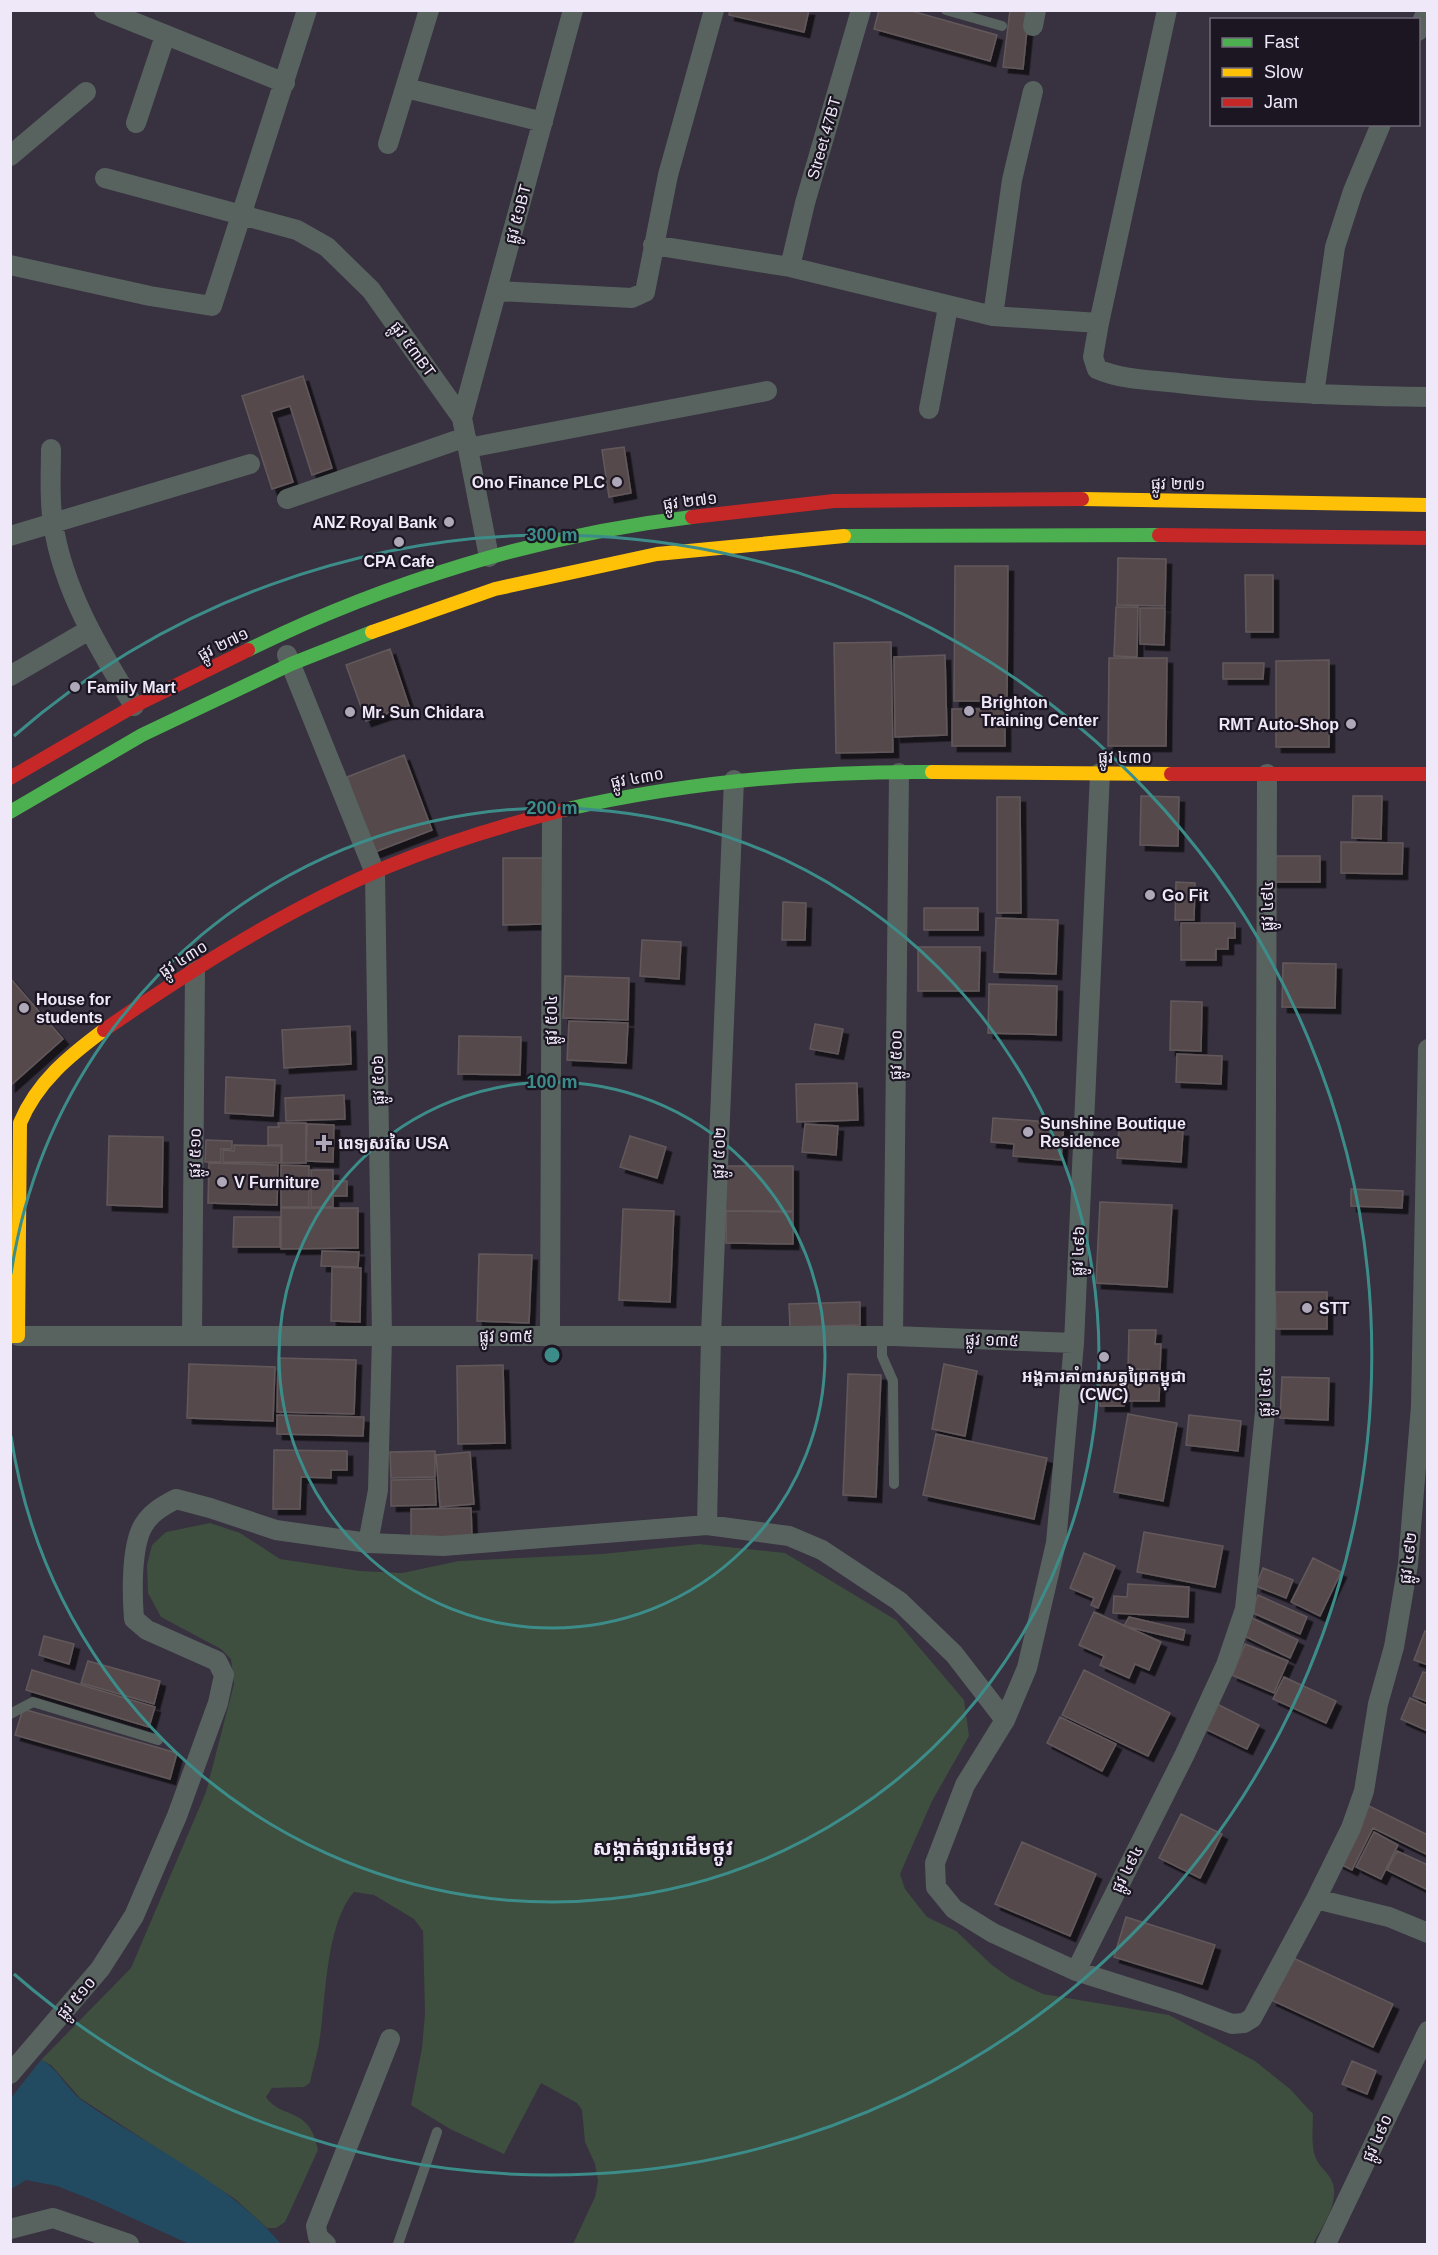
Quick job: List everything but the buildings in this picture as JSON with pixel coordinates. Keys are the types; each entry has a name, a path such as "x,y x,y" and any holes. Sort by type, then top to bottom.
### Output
{"main road":[{"name":"ផ្លូវ ២៧១","path":"10,778 134,706 279,635 387,591 489,557 651,522 834,501 999,498 1428,505"},
{"path":"10,812 142,735 291,664 395,623 495,589 657,554 835,536 1001,534 1428,538"},
{"name":"ផ្លូវ ៤៣០","path":"14,1336 20,1123 16,1115 39,1085 101,1032 195,970 283,919 375,873 462,838 552,813 642,793 734,780 899,773 1428,774"}],"street":[{"path":"104,10 285,83"},
{"path":"10,265 150,296 212,306 307,10"},
{"path":"388,144 429,10"},
{"name":"ផ្លូវ ៥១BT","path":"462,418 573,10"},
{"path":"497,291 632,298 645,292 668,175 714,10"},
{"name":"Street 47BT","path":"790,267 805,203 861,10"},
{"path":"1167,10 1099,323 1093,357 1097,369 1113,375 1314,394 1428,397"},
{"path":"1420,28 1426,10"},
{"path":"136,123 165,36"},
{"path":"406,88 543,122"},
{"path":"993,316 1012,180 1033,91"},
{"path":"10,156 86,92"},
{"path":"1314,394 1335,247 1353,191 1380,126"},
{"name":"ផ្លូវ ៥៣BT","path":"105,178 297,230 327,247 371,290 462,418 489,557"},
{"path":"653,244 790,267 948,307 993,316 1099,323"},
{"path":"928,409 948,307"},
{"path":"287,499 467,442 767,391"},
{"path":"51,449 52,522 67,579 90,630 134,706"},
{"path":"10,536 250,464"},
{"path":"10,676 90,630"},
{"name":"ផ្លូវ ៥០៦","path":"279,635 375,873 382,1337 378,1490 368,1543"},
{"name":"ផ្លូវ ៥០០","path":"887,1336 899,773"},
{"name":"ផ្លូវ ៤៩៦","path":"1076,1971 993,1933 954,1909 936,1887 935,1863 965,1785 1005,1720 1027,1668 1056,1543 1074,1343 1100,773"},
{"name":"ផ្លូវ ៤៩៤","path":"1076,1971 1190,1744 1226,1665 1245,1609 1265,1412 1267,774"},
{"name":"ផ្លូវ ៥០២","path":"707,1526 711,1335 734,780"},
{"name":"ផ្លូវ ៥០៤","path":"550,1336 552,813"},
{"name":"ផ្លូវ ៥១០","path":"192,1336 195,970"},
{"name":"ផ្លូវ ៤៩២","path":"1076,1971 1177,2003 1232,2024 1244,2023 1252,2018 1351,1828 1364,1791 1378,1704 1396,1635 1408,1564 1417,1477 1421,1406 1428,1049"},
{"name":"ផ្លូវ ១៣៥","path":"14,1336 887,1336 1074,1343"},
{"name":"ផ្លូវ ៥១០","path":"10,2074 100,1970 134,1916 181,1805 218,1703 224,1675 217,1661 147,1629 134,1619 131,1580 142,1527 157,1509 176,1499 276,1530 368,1543"},
{"path":"368,1543 443,1546 707,1526 789,1536 822,1550 899,1601 954,1654 1005,1720"},
{"path":"1316,1899 1389,1917 1428,1933"},
{"name":"ផ្លូវ ៤៩០","path":"1326,2244 1428,2031"},
{"path":"326,2244 318,2237 316,2226 390,2039"},
{"path":"10,2229 52,2218 129,2244"}],"lane":[{"path":"946,10 1002,26"},
{"path":"887,1336 882,1356 893,1380 894,1484"},
{"path":"10,1714 33,1702 158,1740"},
{"path":"398,2244 438,2132"}],"green space":[{"path":"210,1523 240,1533 280,1559 360,1571 402,1573 459,1561 602,1554 699,1544 785,1553 896,1620 964,1700 969,1736 932,1801 900,1874 905,1889 927,1917 956,1931 992,1965 1010,1978 1043,1994 1169,2015 1255,2061 1290,2089 1313,2114 1315,2156 1334,2186 1332,2207 1313,2244 573,2244 595,2197 598,2181 595,2164 585,2142 582,2110 577,2103 541,2083 504,2154 450,2129 411,2105 422,2048 425,2014 423,1931 414,1919 374,1895 354,1892 338,1922 333,1941 319,2043 310,2083 304,2087 272,2088 266,2097 279,2109 295,2115 309,2126 318,2150 285,2222 276,2228 267,2228 235,2199 80,2098 51,2065 41,2060 131,1968 206,1792 234,1684 231,1659 221,1649 161,1617 148,1593 147,1565 152,1545 166,1532"}],"water":[{"path":"41,2060 53,2069 83,2101 212,2183 260,2222 281,2244 189,2244 57,2186 26,2180 11,2189 11,2098"}],"traffic: fast":[{"path":"248,650 354,603 464,565 577,536 692,517"},
{"path":"844,536 1159,535"},
{"path":"10,812 142,735 291,664 372,632"},
{"path":"563,810 654,792 746,780 838,774 932,772"}],"traffic: slow":[{"path":"1082,499 1428,505"},
{"path":"372,632 495,589 657,554 844,536"},
{"path":"932,772 1171,774"},
{"path":"10,1336 18,1336 20,1123 27,1108 45,1082 78,1050 104,1030"}],"traffic: jam":[{"path":"692,517 834,501 1082,499"},
{"path":"1159,535 1428,538"},
{"path":"10,778 134,706 248,650"},
{"path":"1171,774 1428,774"},
{"path":"104,1030 242,940 351,883 453,842 563,810"}],"place":[{"name":"Ono Finance PLC","path":"617,482"},
{"name":"ANZ Royal Bank","path":"449,522"},
{"name":"CPA Cafe","path":"399,542"},
{"name":"Family Mart","path":"75,687"},
{"name":"Brighton Training Center","path":"969,711"},
{"name":"Mr. Sun Chidara","path":"350,712"},
{"name":"RMT Auto-Shop","path":"1351,724"},
{"name":"Go Fit","path":"1150,895"},
{"name":"House for students","path":"24,1008"},
{"name":"Sunshine Boutique Residence","path":"1028,1132"},
{"name":"ពេទ្យសរសៃ USA","path":"324,1143"},
{"name":"V Furniture","path":"222,1182"},
{"name":"STT","path":"1307,1308"},
{"name":"អង្គការគាំពារសត្វព្រៃកម្ពុជា (CWC)","path":"1104,1357"}],"district":[{"name":"សង្កាត់ផ្សារដើមថ្កូវ","path":"663,1848"}]}
